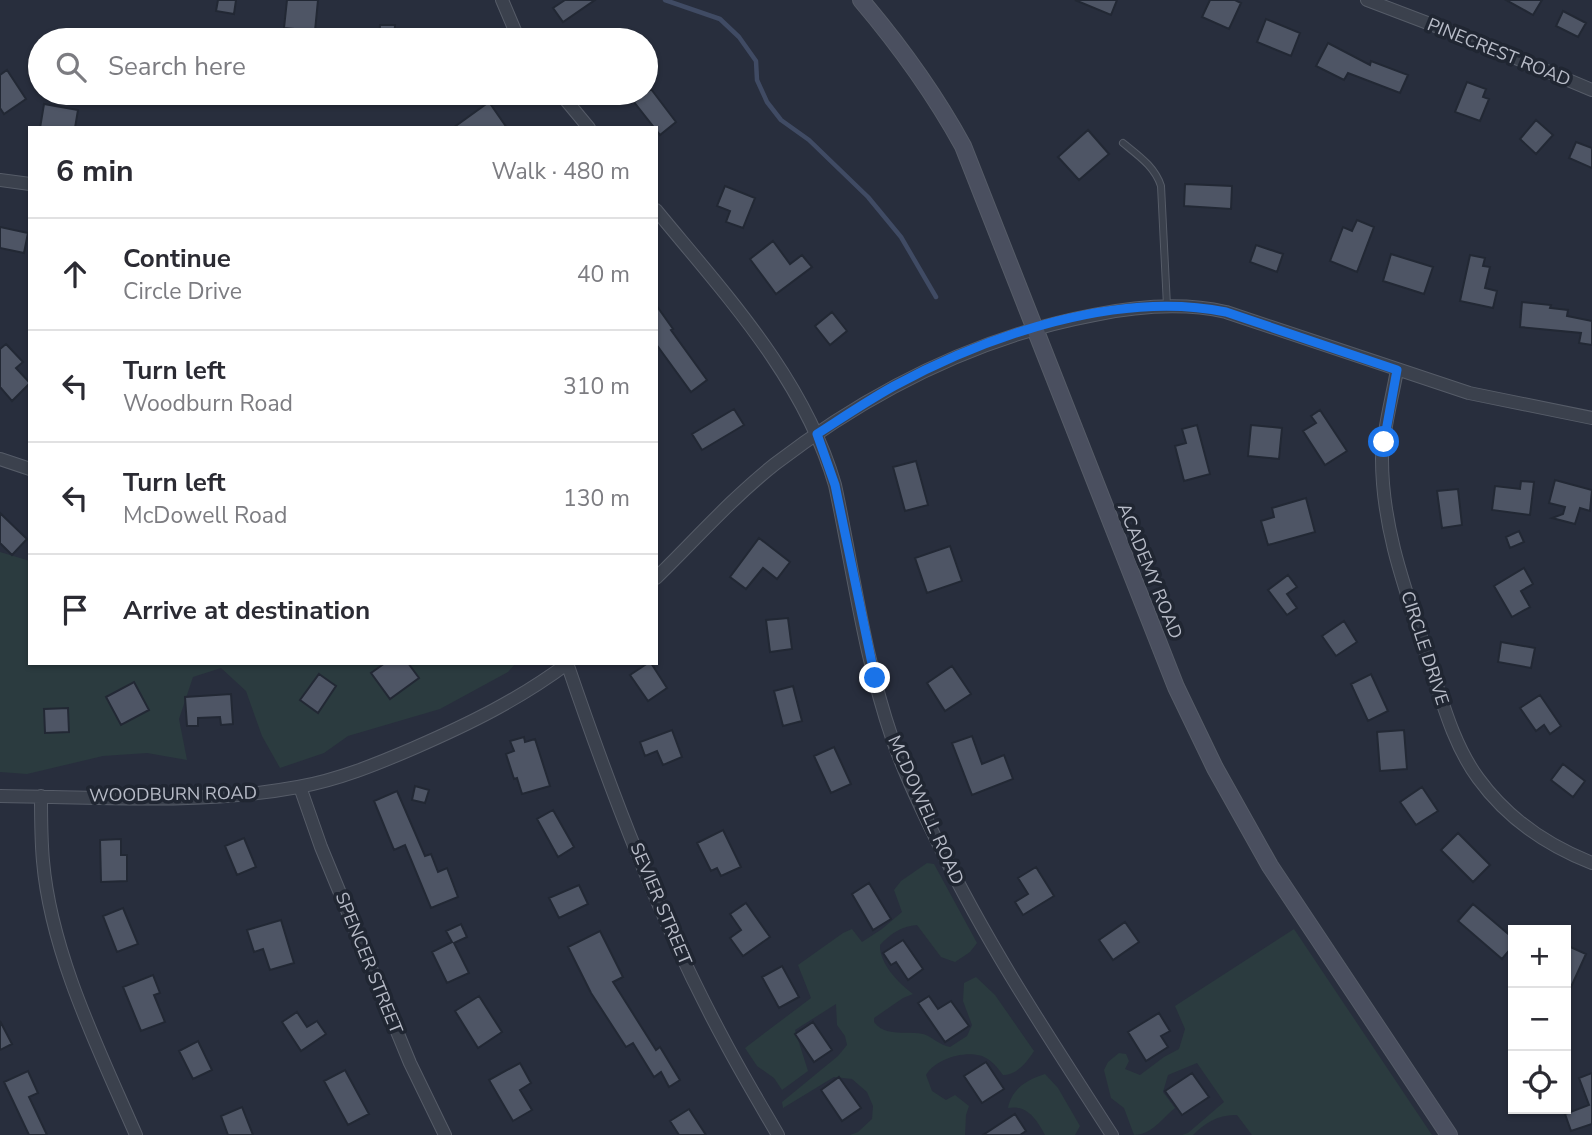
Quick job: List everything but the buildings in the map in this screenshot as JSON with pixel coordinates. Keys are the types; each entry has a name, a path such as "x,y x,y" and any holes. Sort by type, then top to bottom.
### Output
{"main road":[{"name":"ACADEMY ROAD","path":"861,0 925,81 963,146 1176,687 1199,738 1270,866 1450,1135"}],"street":[{"path":"502,0 514,28"},
{"name":"PINECREST ROAD","path":"1367,0 1592,90"},
{"path":"570,105 587,126"},
{"path":"0,180 28,184"},
{"name":"MCDOWELL ROAD","path":"658,212 757,334 817,434 835,485 875,678 891,736 904,770 969,906 1029,1009 1112,1135"},
{"path":"658,576 773,466 817,434 895,386 987,344 1036,327 1109,312 1167,306 1201,307 1226,312 1469,393 1592,418"},
{"name":"CIRCLE DRIVE","path":"1397,370 1382,456 1387,524 1394,554 1450,723 1471,768 1502,806 1535,835 1592,863"},
{"path":"0,459 28,467"},
{"name":"WOODBURN ROAD","path":"0,796 225,796 300,787 372,765 479,719 517,699 564,665"},
{"name":"SEVIER STREET","path":"568,665 597,749 660,905 724,1041 778,1135"},
{"name":"SPENCER STREET","path":"300,787 321,847 410,1063 445,1135"},
{"path":"41,796 43,862 62,950 74,990 136,1135"}],"lane":[{"path":"1123,143 1158,175 1161,186 1167,306"}],"shaded area":[{"path":"0,552 28,560 28,665 514,665 508,672 440,709 348,736 324,753 280,768 262,736 246,691 221,668 193,677 179,719 187,760 147,753 103,756 27,774 0,772"},
{"path":"927,863 934,864 977,943 970,952 955,962 941,957 917,925 892,934 880,945 883,959 901,984 913,994 874,1018 874,1022 884,1030 923,1034 950,1047 967,1036 972,1025 963,1001 964,983 976,977 995,995 1034,1051 1021,1067 1013,1073 1003,1075 989,1060 975,1054 951,1057 930,1069 926,1075 932,1091 946,1100 955,1095 969,1106 965,1135 850,1135 858,1132 872,1119 873,1106 867,1092 852,1079 834,1077 783,1108 782,1102 838,1056 847,1045 845,1036 837,1025 836,1004 795,1030 808,1071 782,1090 774,1078 757,1066 745,1048 811,998 798,965 852,929 862,942 882,929 902,912 894,890 901,881"},
{"path":"1294,929 1432,1135 1252,1135 1237,1115 1213,1120 1193,1135 1182,1135 1188,1133 1224,1102 1197,1063 1168,1075 1163,1092 1175,1108 1151,1129 1134,1135 1124,1108 1111,1098 1104,1070 1108,1062 1119,1053 1126,1054 1129,1061 1125,1069 1140,1075 1179,1049 1185,1029 1175,1006"},
{"path":"1045,1074 1058,1088 1080,1126 1075,1135 1045,1135 1026,1111 1015,1107 1008,1108 1013,1095 1021,1086"}],"waterway":[{"path":"665,0 720,19 739,37 756,61 757,80 767,102 781,120 809,140 868,197 901,237 936,297"}],"route":[{"path":"875,678 835,485 817,434 895,386 942,363 987,344 1058,321 1146,307 1201,307 1226,312 1397,370 1384,442"}]}
